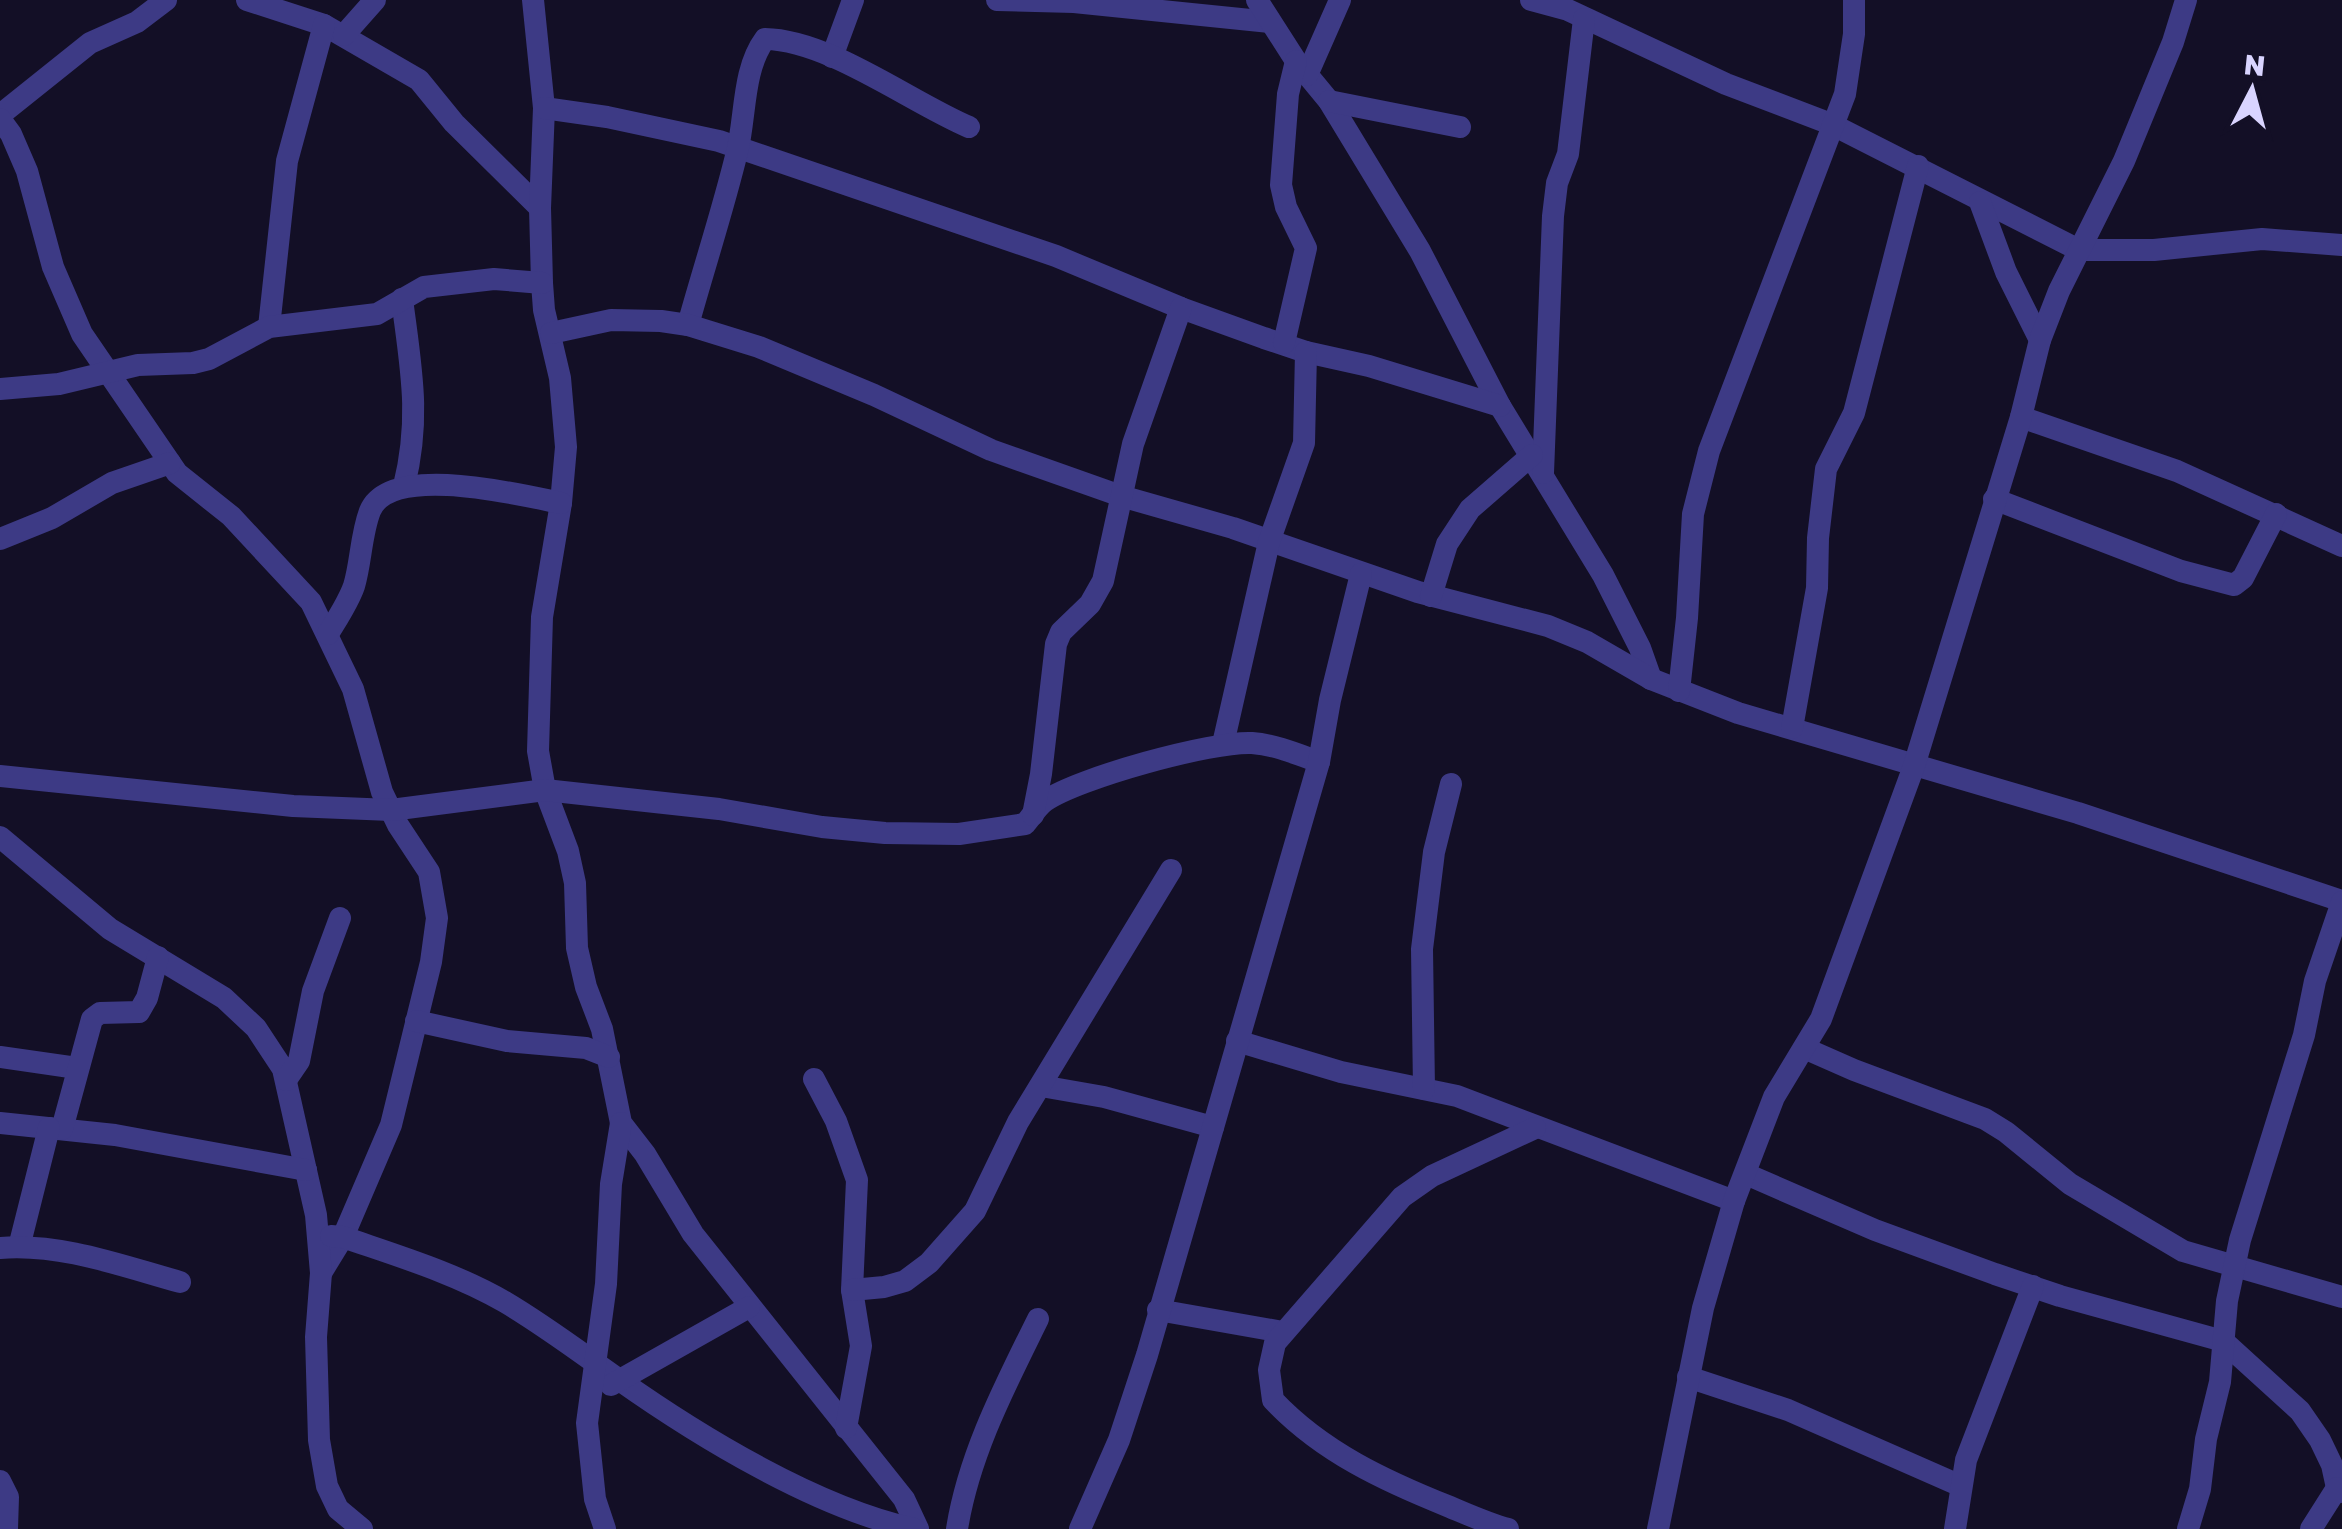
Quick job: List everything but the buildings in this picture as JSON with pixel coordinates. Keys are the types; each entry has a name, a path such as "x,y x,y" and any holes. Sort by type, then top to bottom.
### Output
{"street":[{"path":"166,0 138,22 90,44 0,117 26,171 53,267 82,334 177,472 231,516 311,602 353,689 374,771 391,810 429,872 437,918 431,962 391,1125 343,1238 321,1272"},
{"path":"246,0 334,30 419,80 454,124 540,208"},
{"path":"269,327 287,162 334,30 375,0"},
{"path":"534,0 544,108 540,208 544,310 551,332 565,429 561,502 542,616 538,752 545,790 568,851 575,883 578,948 586,987 602,1028 621,1123 615,1150 606,1284 590,1396 588,1451 605,1529"},
{"path":"832,57 853,0"},
{"path":"997,0 1074,2 1270,22"},
{"path":"1257,0 1328,101 1420,251 1500,406 1603,575 1651,678"},
{"path":"1223,744 1270,542 1304,444 1295,348 1306,248 1286,207 1281,185 1288,94 1340,0"},
{"path":"1532,0 1572,10 1726,84 1832,124 2078,250 2154,250 2262,239 2342,245"},
{"path":"1679,690 1692,514 1708,451 1845,94 1854,0"},
{"path":"1658,1529 1688,1378 1734,1201 1774,1097 1821,1019 1914,766 2040,340 2078,250 2124,161 2186,0"},
{"path":"1538,464 1553,216 1557,184 1568,154 1572,10"},
{"path":"688,325 738,149 744,103 758,48 765,39 832,57 969,127"},
{"path":"1328,101 1460,128"},
{"path":"544,108 668,128 738,149 1056,256 1180,308 1295,348 1500,406"},
{"path":"1792,728 1817,588 1826,469 1854,413 1918,166"},
{"path":"1980,202 2006,272 2040,340"},
{"path":"0,389 59,384 138,365 193,364 269,327 377,314 424,287 494,279 542,282"},
{"path":"402,300 415,412 404,486"},
{"path":"1033,815 1056,644 1061,632 1090,604 1103,580 1133,444 1180,308"},
{"path":"551,332 611,320 688,325 759,347 991,450 1361,574 1548,626 1587,642 1651,678 1738,713 2078,812 2342,902 2250,1202 2235,1266 2220,1382 2206,1439 2200,1489 2188,1529"},
{"path":"2020,417 2177,471 2342,546"},
{"path":"0,539 52,518 112,483 170,463"},
{"path":"1431,596 1446,544 1470,509 1538,464"},
{"path":"328,634 353,590 370,510 382,496 404,486 447,486 561,502"},
{"path":"1994,499 2180,572 2234,585 2243,578 2276,514"},
{"path":"1080,1529 1119,1440 1214,1127 1319,762 1361,574"},
{"path":"0,776 293,806 391,810 545,790 885,833 993,832 1025,824 1042,803 1071,789 1182,753 1223,744 1281,748 1319,762"},
{"path":"1424,1089 1422,949 1434,852 1451,784"},
{"path":"0,837 110,929 224,998 256,1028 277,1057 286,1080 317,1235 321,1272 316,1337 319,1440 332,1519 362,1529"},
{"path":"852,1290 905,1281 950,1240 983,1197 1018,1122 1170,870"},
{"path":"286,1080 299,1061 314,992 340,918"},
{"path":"158,957 139,1012 100,1013 92,1019 10,1248 86,1256 180,1282"},
{"path":"416,1020 507,1041 586,1048 609,1057"},
{"path":"1237,1041 1342,1072 1474,1102 1734,1201"},
{"path":"1804,1048 1984,1119 2070,1184 2183,1250 2342,1297"},
{"path":"0,1057 77,1068"},
{"path":"814,1079 836,1121 857,1180 852,1290 860,1346 846,1428"},
{"path":"1041,1086 1104,1097 1214,1127"},
{"path":"0,1123 216,1152 306,1170"},
{"path":"621,1123 645,1154 693,1234 904,1499 916,1529"},
{"path":"1508,1529 1426,1498 1355,1465 1273,1400 1269,1370 1275,1342 1402,1197 1432,1176 1535,1128"},
{"path":"1746,1174 1875,1230 2033,1286 2223,1341 2300,1412 2332,1465 2340,1490 2311,1529"},
{"path":"317,1235 343,1238 462,1279 505,1302 620,1380 777,1475 880,1522 916,1529"},
{"path":"1955,1529 1966,1460 2033,1286"},
{"path":"590,1396 750,1307"},
{"path":"1158,1310 1283,1332"},
{"path":"957,1529 962,1499 995,1406 1038,1319"},
{"path":"1688,1378 1788,1410 1961,1486"},
{"path":"0,1481 8,1497 8,1529"}]}
